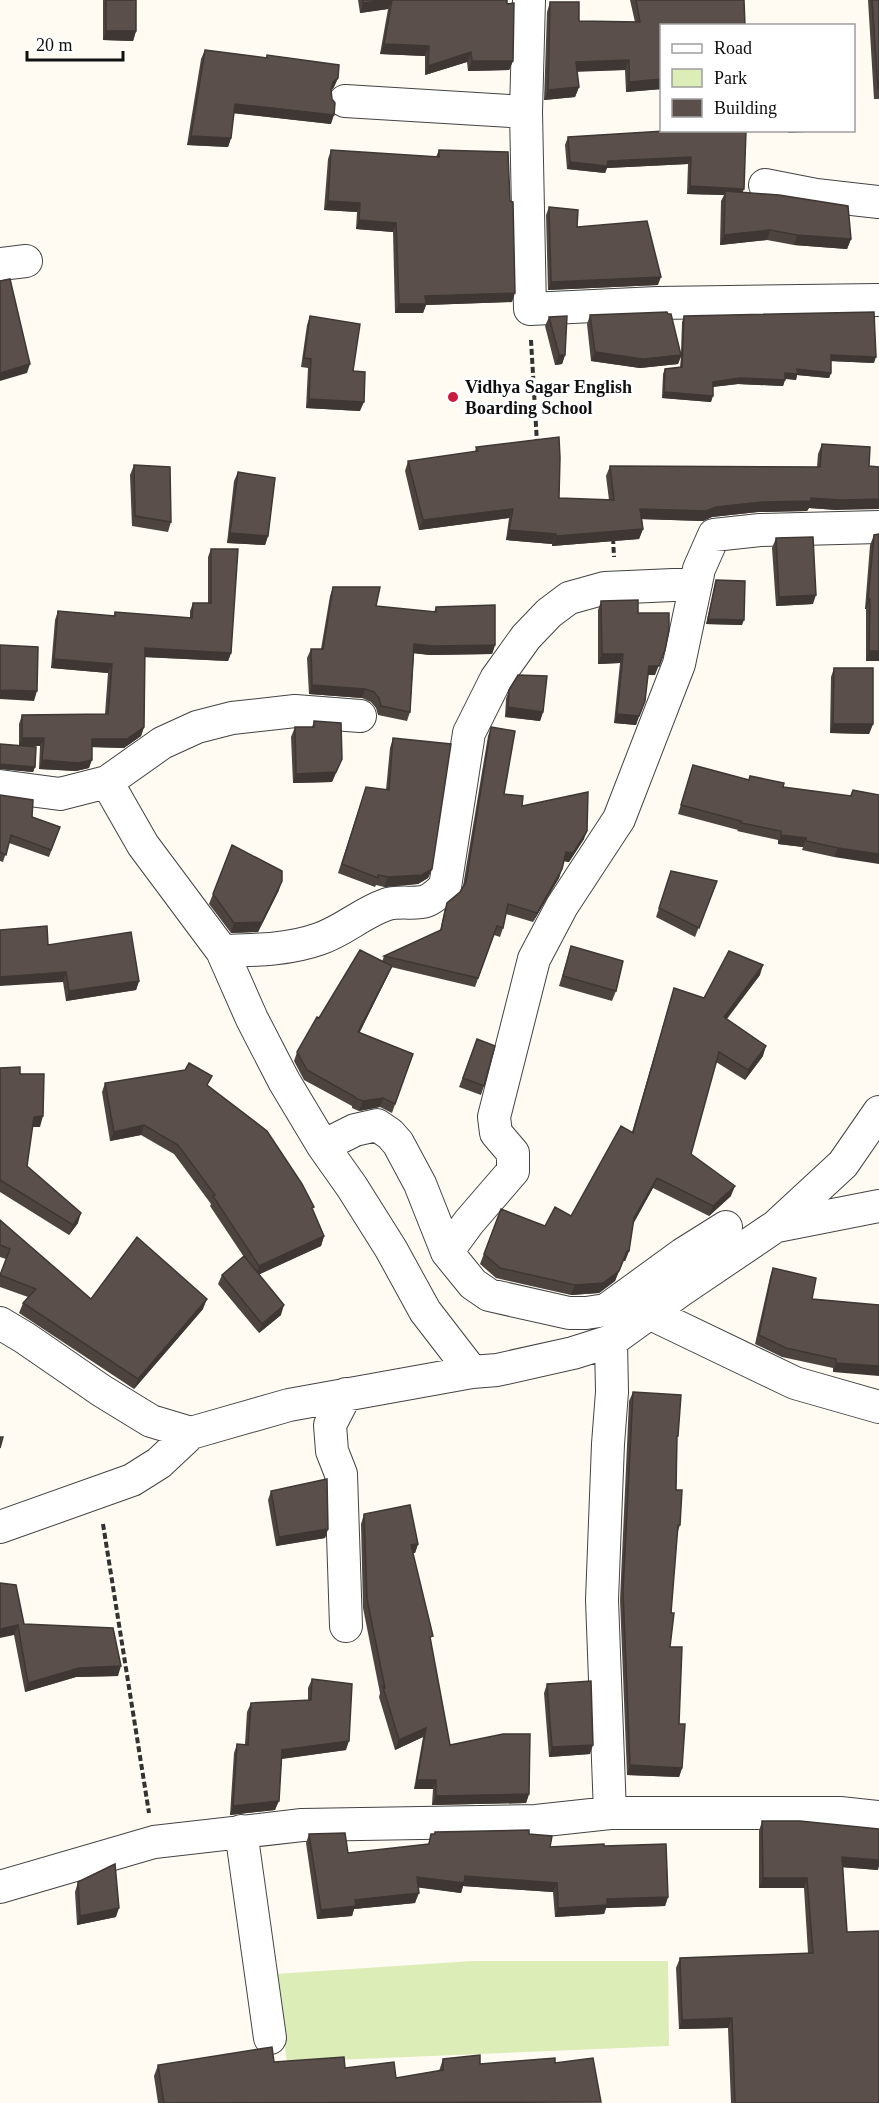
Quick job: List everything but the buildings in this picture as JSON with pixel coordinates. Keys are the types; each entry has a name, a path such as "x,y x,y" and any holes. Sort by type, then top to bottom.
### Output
{"street":[{"path":"529,0 526,112 530,309 657,303 879,300"},
{"path":"345,101 526,112"},
{"path":"765,185 816,195 879,202"},
{"path":"447,1252 469,1222 513,1171 513,1154 496,1133 494,1117 534,959 562,906 618,819 679,664 699,569 714,535 760,530 879,527"},
{"path":"222,951 262,950 319,939 383,906 396,902 426,902 436,895 445,886 469,733 496,680 526,637 549,613 569,598 605,588 696,584"},
{"path":"0,786 60,794 107,782 162,743 197,728 232,718 295,711 360,716"},
{"path":"107,782 143,845 222,951 284,1081 323,1146 391,1249 425,1311 472,1372"},
{"path":"0,1527 132,1480 159,1463 191,1432 289,1405 472,1372 497,1370 573,1353 611,1341 776,1226 843,1164 879,1113"},
{"path":"323,1146 355,1130 377,1125 398,1143 420,1184 447,1252 473,1284 489,1295 569,1313 596,1312 614,1304 683,1254 726,1227"},
{"path":"776,1226 879,1206"},
{"path":"649,1313 795,1383 879,1407"},
{"path":"0,1323 151,1421 191,1432"},
{"path":"610,1813 602,1600 612,1392 611,1341"},
{"path":"346,1394 330,1425 333,1451 341,1474 346,1626"},
{"path":"0,1887 154,1842 302,1825 536,1821 610,1813 840,1813 879,1817"},
{"path":"241,1831 270,2038"}],"path":[{"path":"530,309 538,450"},
{"path":"612,528 615,563"},
{"path":"98,1493 154,1842"}],"green space":[{"path":"472,1961 668,1961 669,2046 287,2062 275,1974"}],"place":[{"name":"Vidhya Sagar English Boarding School","path":"453,397"}]}
